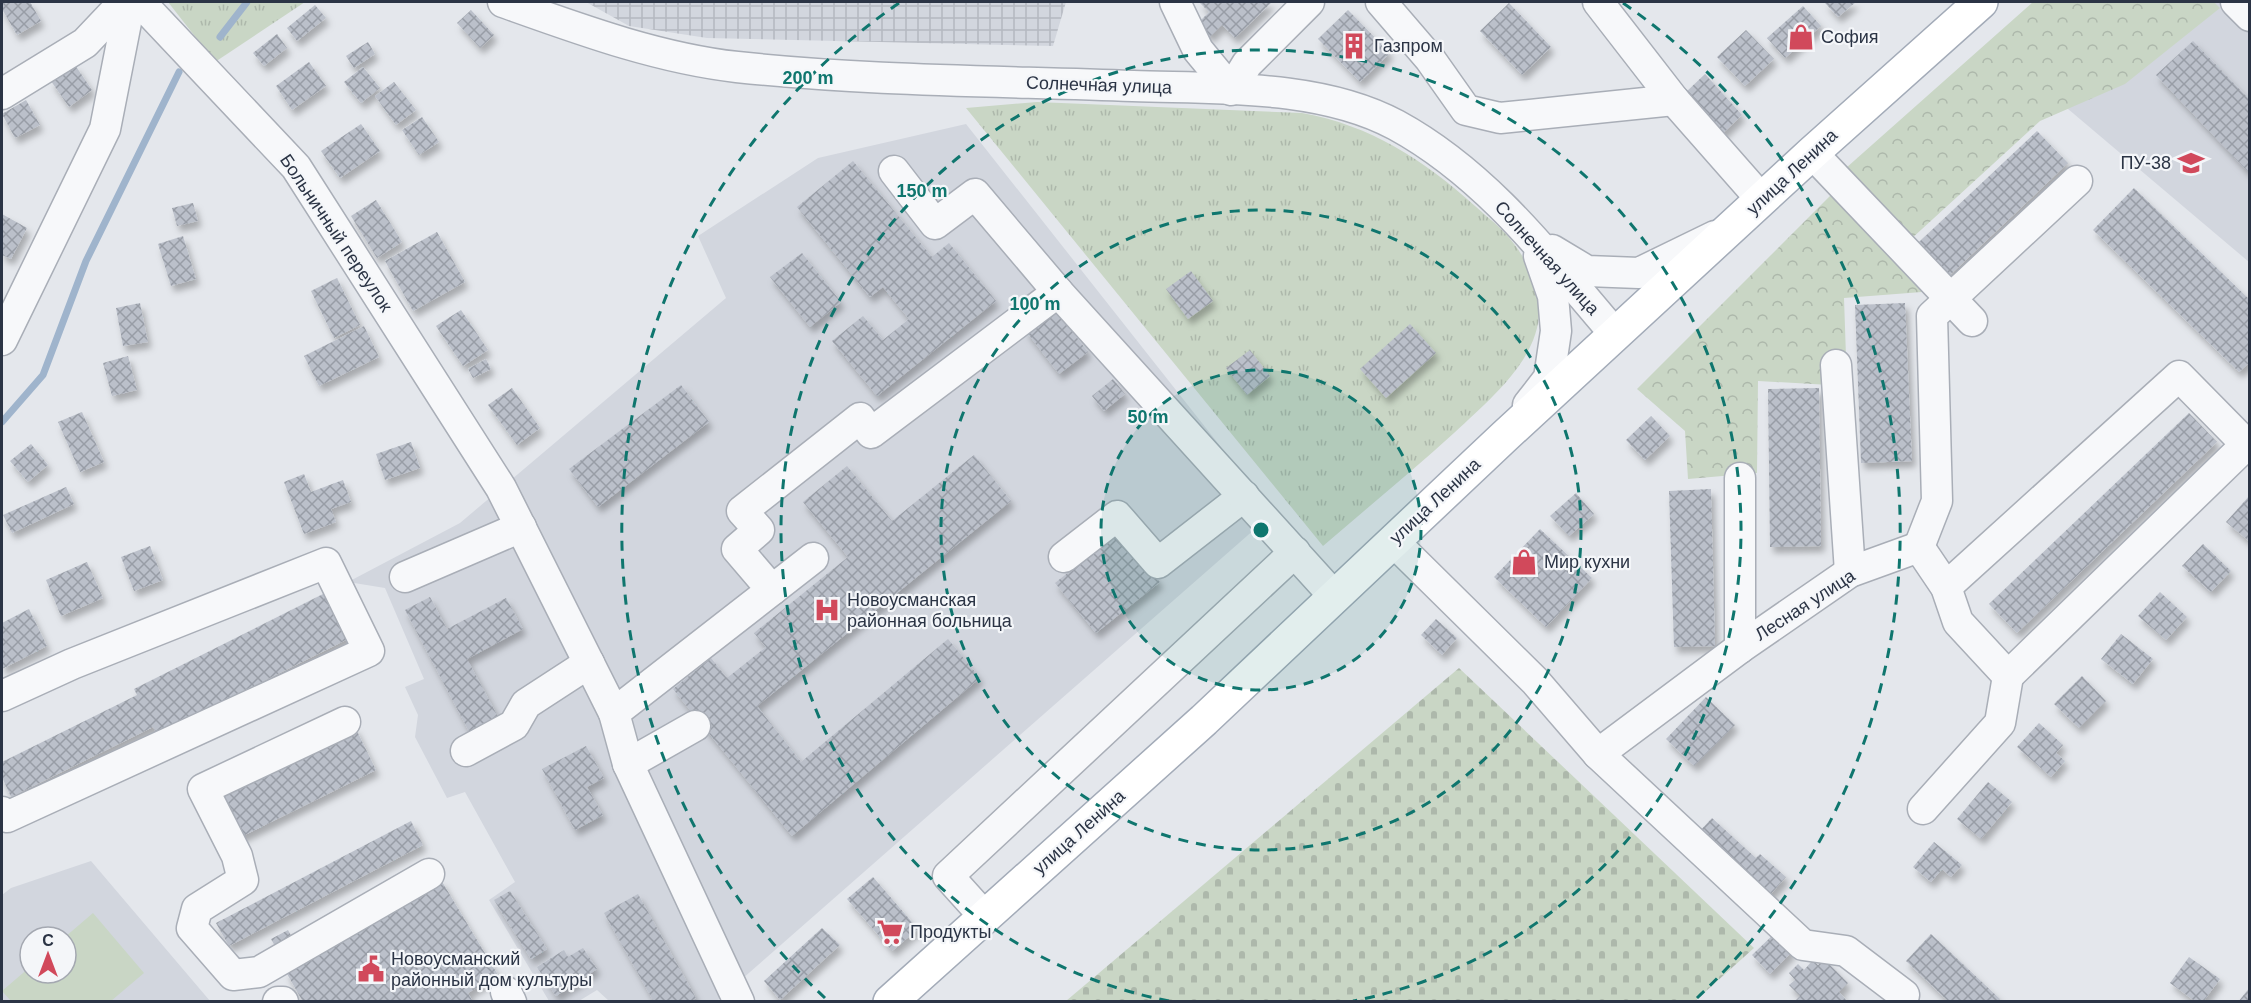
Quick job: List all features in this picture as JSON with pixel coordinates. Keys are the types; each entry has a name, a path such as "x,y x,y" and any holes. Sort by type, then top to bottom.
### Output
{"main road":[{"name":"улица Ленина","path":"890,1002 1204,720 1615,334 1981,2"}],"street":[{"path":"2,94 85,43 124,2"},
{"path":"2,340 105,129 130,2"},
{"name":"Больничный переулок","path":"140,2 296,167 501,488 614,713 628,764 739,1002"},
{"name":"Солнечная улица","path":"503,2 574,27 646,48 736,67 828,74 1231,90 1332,101 1395,125 1463,172 1505,207 1615,334"},
{"path":"1175,2 1198,50 1231,90 1247,64 1309,2"},
{"path":"1381,2 1430,59 1466,110 1500,118 1674,100"},
{"path":"1598,2 1674,100 1762,201"},
{"path":"2236,2 2250,16"},
{"path":"1812,153 1972,321"},
{"path":"894,171 935,224 975,194 1058,292 1334,596"},
{"path":"2008,676 1958,622 1946,587 1919,548 1937,501 1932,316 2077,181"},
{"path":"1533,239 1587,271 1639,273 1729,229"},
{"path":"1505,436 1549,378 1556,330 1553,296 1533,239"},
{"path":"772,590 737,549 759,530 742,511 860,418 871,433 1058,292"},
{"path":"1836,365 1850,572"},
{"path":"1923,809 2000,723 2008,676 2248,443 2180,376 1946,587"},
{"path":"1740,478 1740,648"},
{"path":"1064,557 1117,516 1158,563 1244,496"},
{"path":"405,577 521,527"},
{"path":"1394,541 1536,681 1598,754 1803,945 1846,951 1904,995"},
{"name":"Лесная улица","path":"1598,754 1740,648 1850,572 1919,548"},
{"path":"984,916 948,876 1295,552"},
{"path":"614,713 813,558"},
{"path":"2,696 72,664 326,563 369,651 7,817 2,812"},
{"path":"466,750 514,725 526,704 589,663"},
{"path":"345,722 203,789 237,856 243,880 197,909 192,928 233,975 259,972 429,874"},
{"path":"628,764 695,726"},
{"path":"278,1002 282,999 283,1002"}],"shaded area":[{"path":"586,2 1066,2 1053,46 707,38 629,26"},
{"name":"ПУ-38","path":"2083,2 2249,2 2249,262 2015,64"},
{"path":"966,124 1273,513 717,1001 609,1001 597,990 579,1001 549,1001 489,900 515,882 465,792 447,798 415,737 418,715 405,687 424,679 385,588 348,582 460,523 726,298 698,236 818,158"},
{"path":"91,861 210,1001 2,1002 2,895 11,888"}],"green space":[{"path":"168,2 305,2 215,62"},
{"path":"2033,2 2214,2 2220,8 2125,84 2040,121 1910,240 1846,168"},
{"path":"1037,102 1302,113 1351,126 1373,136 1416,160 1456,189 1511,240 1530,270 1539,298 1538,323 1530,347 1516,369 1477,412 1323,546 966,108"},
{"path":"1832,194 1922,292 1844,298 1847,386 1758,381 1757,473 1688,479 1685,431 1637,389"},
{"path":"1459,668 1754,948 1695,1001 1066,1001"},
{"path":"93,913 144,973 111,1001 11,1001 2,991 18,977 18,985 78,985 78,926"}],"building":[{"path":"2,2 30,2 41,21 17,35 2,9"},
{"path":"1199,2 1272,2 1235,38 1222,25 1210,37 1197,24 1209,12"},
{"path":"1824,2 1856,2 1838,17"},
{"path":"1509,3 1551,47 1522,75 1480,31"},
{"path":"315,5 326,18 297,41 287,28"},
{"path":"1803,6 1821,26 1785,58 1767,38"},
{"path":"471,10 494,35 480,48 457,23"},
{"name":"Газпром","path":"1348,10 1390,53 1360,82 1318,39"},
{"path":"1746,30 1774,59 1745,86 1717,57"},
{"path":"277,34 287,48 264,66 253,53"},
{"path":"2193,41 2250,100 2250,174 2156,75"},
{"path":"368,42 375,54 354,68 346,56"},
{"path":"309,62 326,86 292,110 276,86"},
{"path":"75,65 92,90 69,107 51,81"},
{"path":"363,67 380,88 361,103 344,82"},
{"path":"1705,74 1742,115 1721,135 1684,94"},
{"path":"394,82 416,110 396,125 375,96"},
{"path":"26,100 40,125 15,138 2,114"},
{"path":"422,117 439,142 419,155 402,130"},
{"path":"361,124 380,151 340,178 321,151"},
{"path":"2037,131 2068,163 1950,275 1919,242"},
{"path":"853,161 932,257 949,243 996,301 877,396 832,341 863,316 883,340 909,319 883,287 870,297 797,207"},
{"path":"2134,188 2250,300 2250,362 2239,372 2093,230"},
{"path":"376,200 402,242 377,258 351,216"},
{"path":"193,203 198,221 177,226 172,208"},
{"path":"2,214 27,228 11,259 2,255"},
{"path":"437,232 465,282 413,311 385,261"},
{"path":"183,236 196,279 171,286 158,244"},
{"path":"802,253 841,302 810,327 770,277"},
{"path":"1191,271 1213,301 1188,319 1166,289"},
{"path":"337,278 360,325 334,338 311,291"},
{"path":"140,303 148,342 123,346 116,308"},
{"path":"1905,303 1912,461 1861,463 1855,305"},
{"path":"1054,308 1088,352 1059,374 1025,330"},
{"path":"461,310 488,350 463,366 436,326"},
{"path":"1410,324 1436,353 1386,398 1360,369"},
{"path":"364,326 379,357 319,386 304,356"},
{"path":"1250,350 1270,376 1247,395 1226,368"},
{"path":"128,356 137,390 112,396 103,363"},
{"path":"486,359 491,369 473,378 468,369"},
{"path":"1113,379 1125,394 1104,411 1092,396"},
{"path":"681,385 709,422 598,507 569,469"},
{"path":"512,388 540,428 517,445 488,405"},
{"path":"1819,388 1821,546 1770,547 1768,389"},
{"path":"82,412 104,462 80,472 58,422"},
{"path":"2189,413 2217,442 2017,633 1989,604"},
{"path":"1651,416 1670,436 1645,460 1626,440"},
{"path":"411,442 420,468 385,480 376,454"},
{"path":"31,444 48,465 28,482 10,461"},
{"path":"974,455 1011,501 757,706 801,762 948,639 980,678 792,836 673,689 711,658 727,678 766,647 754,633 848,557 803,502 847,466 892,521"},
{"path":"304,474 311,492 343,480 351,502 331,509 336,522 304,534 284,482"},
{"path":"66,487 74,504 12,533 3,515"},
{"path":"1711,489 1715,646 1674,647 1669,491"},
{"path":"1576,493 1594,514 1569,536 1550,516"},
{"path":"2250,495 2250,542 2226,522"},
{"path":"1540,529 1592,578 1546,627 1494,577"},
{"path":"1119,532 1160,582 1096,633 1055,583"},
{"path":"2203,544 2231,571 2211,592 2182,566"},
{"path":"150,546 163,580 134,591 121,557"},
{"path":"87,562 103,598 61,616 46,580"},
{"path":"329,591 352,637 157,734 153,727 11,797 2,777 2,762 137,695 134,689"},
{"path":"2160,592 2187,617 2166,640 2138,616"},
{"path":"430,597 447,629 506,598 523,629 467,659 502,724 473,739 405,610"},
{"path":"29,609 47,646 2,669 2,623"},
{"path":"1436,619 1457,638 1442,655 1421,635"},
{"path":"2121,634 2153,659 2133,684 2101,659"},
{"path":"2082,676 2106,701 2079,728 2054,704"},
{"path":"1706,697 1735,725 1694,766 1666,739"},
{"path":"2039,723 2063,745 2056,753 2065,761 2051,777 2017,747"},
{"path":"355,727 376,770 239,838 217,795"},
{"path":"586,746 604,778 587,787 603,815 575,830 542,769"},
{"path":"1988,782 2012,802 1981,839 1957,819"},
{"path":"1712,818 1756,858 1760,854 1786,877 1768,897 1698,833"},
{"path":"411,821 423,845 229,946 216,923"},
{"path":"1934,842 1962,865 1951,877 1942,869 1931,882 1913,867"},
{"path":"873,877 918,929 892,951 847,899"},
{"path":"441,880 498,975 468,993 473,1002 303,1002 286,972"},
{"path":"510,891 547,949 531,959 494,900"},
{"path":"638,894 696,998 690,1002 654,1002 604,913"},
{"path":"822,928 840,945 780,1000 764,981"},
{"path":"288,930 293,939 276,948 271,939"},
{"path":"1775,933 1793,951 1770,974 1752,955"},
{"path":"1931,934 2000,999 1997,1002 1949,1002 1906,961"},
{"path":"583,948 597,969 556,996 537,967 564,950 568,957"},
{"path":"2189,957 2220,979 2203,1002 2196,1002 2170,983"},
{"path":"1824,959 1848,983 1839,992 1848,1002 1794,1002 1800,996 1789,985 1795,980 1789,973 1798,964 1804,970 1813,960 1818,965"},
{"path":"2250,987 2250,1002 2238,1002"}],"waterway":[{"path":"220,37 247,2"},
{"path":"2,422 43,375 86,261 179,72"}],"place":[{"name":"София","path":"1801,37"},
{"name":"Газпром","path":"1354,46"},
{"name":"ПУ-38","path":"2191,163"},
{"name":"Мир кухни","path":"1524,562"},
{"name":"Новоусманская районная больница","path":"827,610"},
{"name":"Продукты","path":"890,932"},
{"name":"Новоусманский районный дом культуры","path":"371,969"}]}
